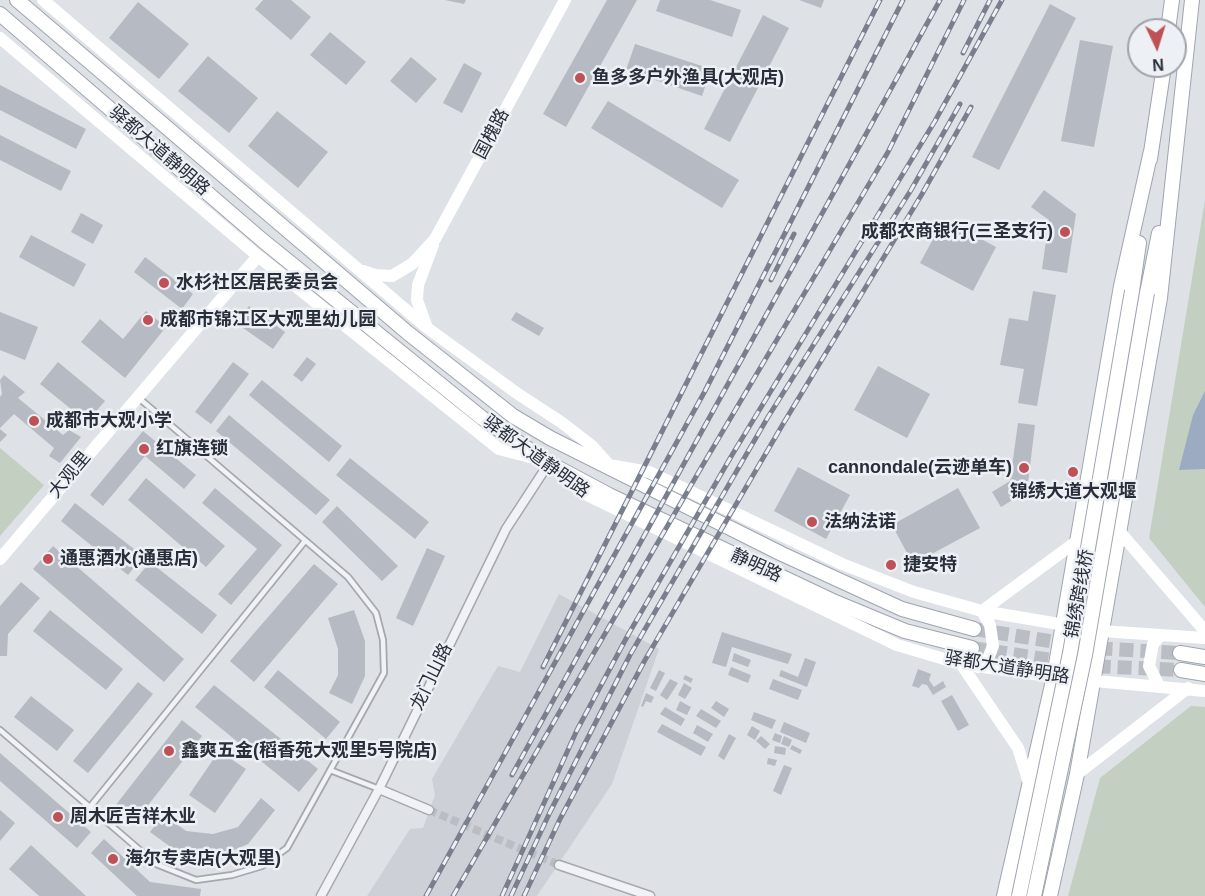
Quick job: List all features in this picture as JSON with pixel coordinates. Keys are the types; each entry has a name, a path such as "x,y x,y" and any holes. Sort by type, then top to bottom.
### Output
{"main road":[{"name":"驿都大道静明路","path":"17,0 408,333 492,401 550,438 609,465"},
{"path":"1170,18 1172,0"},
{"path":"1050,896 1077,774 1160,298 1192,0"},
{"name":"驿都大道静明路","path":"0,14 271,248 482,418 549,463"},
{"path":"1004,896 1054,676 1121,286 1151,151 1162,78"},
{"name":"锦绣跨线桥","path":"1019,896 1070,653 1132,291 1151,151"},
{"name":"锦绣跨线桥","path":"1034,896 1085,655 1147,293 1175,151"},
{"name":"静明路","path":"549,463 609,495 835,602 905,631 972,648"},
{"name":"静明路","path":"609,465 782,554 902,609 974,629"},
{"path":"1180,653 1205,657"},
{"path":"1181,670 1205,674"}],"street":[{"path":"44,0 426,327 518,394 561,422 592,446 609,465"},
{"name":"国槐路","path":"357,268 375,275 392,276 412,264 435,239 565,0"},
{"path":"0,38 258,256 499,449 549,463"},
{"path":"426,327 417,300 418,285 435,239"},
{"name":"大观里","path":"0,559 258,256"},
{"name":"驿都大道静明路","path":"549,463 581,492 897,645 978,667 1093,682 1205,691"},
{"name":"龙门山路","path":"321,896 379,789 506,529 549,463"},
{"name":"驿都大道静明路","path":"609,465 649,471 842,564 914,592 982,611 1063,625 1101,631 1205,638"},
{"path":"1119,531 1205,631"},
{"path":"978,667 987,661 993,646 990,625 982,611 1077,541"},
{"path":"1159,686 1149,666 1153,644 1160,636"},
{"path":"961,664 1018,748 1029,783"},
{"path":"1077,774 1188,688"},
{"path":"379,789 429,810"},
{"path":"559,865 650,896"}],"lane":[{"path":"0,730 156,864 196,880 232,875 262,866 286,848 384,673 383,640 376,614 348,577 137,397"},
{"path":"90,807 305,541"},
{"path":"330,770 379,789"}],"shaded area":[{"path":"559,594 659,649 612,784 537,896 367,896 410,829 423,828 435,795 432,779 498,666 520,672"}],"green space":[{"path":"1205,200 1205,607 1149,538"},
{"path":"0,448 44,485 0,536"},
{"path":"1191,706 1205,707 1205,896 1068,896 1100,778"}],"water":[{"path":"1205,391 1205,469 1179,470 1193,415"}],"building":[{"path":"263,0 291,0 311,17 291,40 255,9"},
{"path":"445,0 466,0 464,4"},
{"path":"607,0 637,0 566,127 543,114"},
{"path":"660,0 710,0 741,10 732,37 656,11"},
{"path":"799,0 824,0 821,8"},
{"path":"138,2 189,44 159,79 109,38"},
{"path":"1050,4 1076,18 999,170 972,157"},
{"path":"763,15 789,28 730,142 704,129"},
{"path":"330,32 366,62 346,85 310,55"},
{"path":"1080,40 1113,46 1094,147 1061,141"},
{"path":"635,44 711,69 702,96 626,70"},
{"path":"208,56 258,98 229,133 178,91"},
{"path":"411,57 437,79 416,103 390,81"},
{"path":"464,63 482,73 462,113 443,103"},
{"path":"0,85 86,129 76,149 0,110"},
{"path":"608,101 739,180 722,208 591,128"},
{"path":"277,111 328,152 298,188 248,146"},
{"path":"0,135 71,171 61,191 0,160"},
{"path":"1044,190 1076,214 1067,273 1042,269 1049,220 1031,207"},
{"path":"81,213 103,225 93,244 71,232"},
{"path":"944,219 996,247 973,291 920,263"},
{"path":"31,235 86,264 74,287 19,257"},
{"name":"水杉社区居民委员会","path":"145,257 193,294 182,309 134,272"},
{"path":"1033,291 1056,295 1037,406 1018,403 1024,369 1000,365 1009,318 1028,321"},
{"path":"249,306 285,332 273,349 236,323"},
{"path":"146,311 166,327 125,378 81,342 100,319 123,339"},
{"path":"0,312 38,327 25,360 0,350"},
{"path":"516,312 544,328 539,336 511,320"},
{"path":"307,357 316,364 302,382 293,375"},
{"path":"58,362 105,401 87,422 40,384"},
{"path":"233,362 249,374 211,424 195,412"},
{"path":"878,366 930,394 907,438 854,410"},
{"name":"成都市大观小学","path":"4,375 25,392 18,398 63,435 69,430 81,437 60,463 49,456 54,448 14,414 0,428 0,397 2,394 0,380"},
{"path":"262,380 342,446 329,462 249,395"},
{"path":"229,415 330,500 316,515 216,431"},
{"path":"1018,423 1035,425 1027,491 1001,507 992,492 1010,481"},
{"name":"成都市大观小学","path":"0,429 7,435 0,442"},
{"path":"143,431 196,475 184,489 145,456 103,506 90,495"},
{"path":"350,458 429,522 415,539 336,475"},
{"path":"798,467 850,495 826,539 774,511"},
{"path":"146,478 225,546 206,567 128,500"},
{"path":"215,488 282,545 231,605 218,594 257,549 202,503"},
{"path":"958,488 980,528 913,564 892,525"},
{"path":"75,503 143,556 128,575 61,521"},
{"path":"337,506 398,566 382,581 322,522"},
{"path":"53,546 184,659 164,682 33,569"},
{"path":"427,548 445,556 413,626 396,618"},
{"path":"150,562 217,615 202,634 135,580"},
{"path":"314,564 338,584 254,682 230,661"},
{"path":"21,582 40,598 8,634 7,656 0,656 0,606"},
{"path":"50,610 123,669 106,690 33,631"},
{"path":"354,610 365,641 365,676 352,704 329,693 338,675 338,649 328,618"},
{"path":"722,632 792,654 788,664 732,647 726,667 712,663"},
{"path":"734,653 751,660 748,667 732,661"},
{"path":"805,658 816,662 807,687 779,676 781,670 798,677"},
{"path":"731,667 751,675 748,683 728,675"},
{"path":"918,669 931,674 929,680 934,687 943,681 946,687 933,695 927,685 922,684 919,688 912,686"},
{"path":"278,670 340,722 326,739 264,687"},
{"path":"659,670 665,673 656,691 650,688"},
{"path":"685,675 693,679 691,683 683,679"},
{"path":"670,679 678,683 667,700 660,695"},
{"path":"773,679 802,690 798,700 769,689"},
{"path":"138,682 153,694 88,773 73,761"},
{"path":"684,683 692,688 685,699 678,695"},
{"path":"214,685 318,769 299,792 195,707"},
{"path":"646,693 654,697 651,703 646,701 643,707 641,706"},
{"path":"952,695 969,725 958,731 941,701"},
{"path":"31,696 74,730 57,751 14,717"},
{"path":"680,701 691,707 687,715 676,710"},
{"path":"716,701 729,709 724,717 711,708"},
{"path":"665,707 685,719 681,726 660,714"},
{"path":"701,709 721,721 716,728 696,716"},
{"path":"754,712 776,720 772,729 751,720"},
{"path":"182,720 202,736 135,822 115,806"},
{"path":"784,722 810,733 806,743 780,732"},
{"path":"662,724 706,747 701,756 657,732"},
{"path":"697,725 713,734 708,742 693,733"},
{"path":"752,726 760,731 755,740 747,735"},
{"path":"775,733 782,736 780,743 772,740"},
{"path":"729,734 736,738 724,760 718,756"},
{"path":"761,736 770,744 765,749 756,741"},
{"path":"784,736 792,740 789,747 781,744"},
{"path":"792,745 802,750 800,754 790,749"},
{"path":"775,746 786,748 785,755 774,753"},
{"path":"219,751 246,769 215,813 189,795"},
{"path":"0,753 91,832 77,848 0,781"},
{"path":"768,758 777,760 775,766 767,764"},
{"path":"784,765 792,768 781,795 773,791"},
{"path":"261,798 275,810 248,844 215,858 179,853 150,832 164,814 186,831 213,834 238,827"},
{"path":"0,810 15,823 0,841"},
{"path":"104,839 150,882 201,889 200,896 137,896 91,853"},
{"path":"31,845 86,896 39,896 9,869"}],"tunnel":[{"path":"974,629 1093,648 1180,653"},
{"path":"972,648 1091,666 1181,670"},
{"path":"429,810 559,865"}],"railway":[{"path":"543,667 880,0"},
{"path":"426,896 705,391 903,0"},
{"path":"512,775 940,0"},
{"path":"453,896 701,468 888,152 964,0"},
{"path":"963,53 990,0"},
{"path":"502,896 577,730 628,635 732,455 935,121 1002,0"},
{"path":"511,896 550,812 630,655 768,417 911,190 960,104"},
{"path":"524,896 560,819 645,660 783,424 922,194 971,107"},
{"path":"771,280 794,234"}],"place":[{"name":"鱼多多户外渔具(大观店)","path":"580,78"},
{"name":"成都农商银行(三圣支行)","path":"1065,232"},
{"name":"水杉社区居民委员会","path":"164,283"},
{"name":"成都市锦江区大观里幼儿园","path":"148,320"},
{"name":"成都市大观小学","path":"34,421"},
{"name":"红旗连锁","path":"144,449"},
{"name":"cannondale(云迹单车)","path":"1024,468"},
{"name":"锦绣大道大观堰","path":"1073,472"},
{"name":"法纳法诺","path":"812,522"},
{"name":"通惠酒水(通惠店)","path":"48,559"},
{"name":"捷安特","path":"891,565"},
{"name":"鑫爽五金(稻香苑大观里5号院店)","path":"169,751"},
{"name":"周木匠吉祥木业","path":"58,817"},
{"name":"海尔专卖店(大观里)","path":"113,859"}]}
